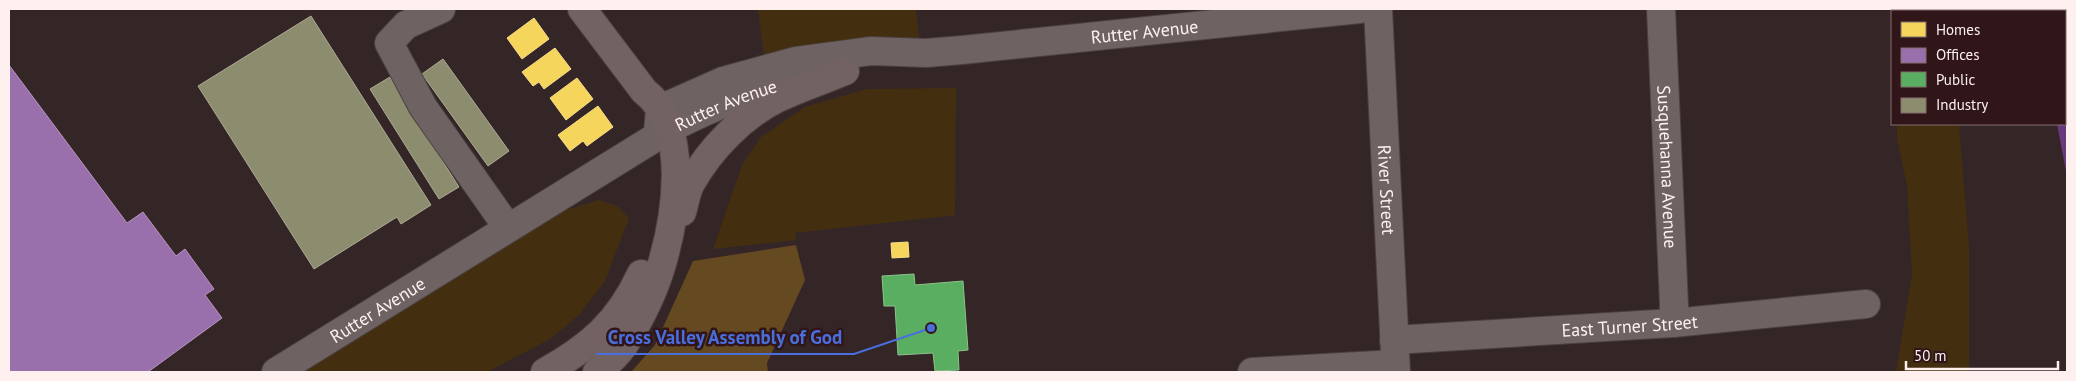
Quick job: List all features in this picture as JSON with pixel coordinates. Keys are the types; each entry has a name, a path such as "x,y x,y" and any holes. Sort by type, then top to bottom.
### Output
{"main road":[{"path":"582,9 658,116"},
{"path":"661,268 679,223 690,185 707,157 745,121 776,99 845,71"},
{"name":"Rutter Avenue","path":"597,372 623,347 649,298 661,268 672,223 676,186 675,158 658,116"},
{"name":"Rutter Avenue","path":"545,372 568,359 608,326 620,312 634,289 646,261 660,209 662,177 658,116"}],"street":[{"path":"441,9 406,25 389,43 423,107 508,228"},
{"name":"Rutter Avenue","path":"276,372 508,228 658,116 723,82 796,61 871,51 926,53 1360,9"},
{"name":"River Street","path":"1378,9 1395,359"},
{"name":"Susquehanna Avenue","path":"1661,9 1674,295 1673,323"},
{"name":"Rutter Avenue","path":"658,116 700,113 752,93 794,80 881,64 926,53"},
{"name":"East Turner Street","path":"1252,372 1395,359 1673,323 1866,304"}],"shaded area":[{"path":"758,9 916,9 919,39 764,56"},
{"path":"2067,9 2067,176 2057,125 2066,125 2066,10 2035,10"},
{"path":"956,88 955,215 795,233 796,240 713,249 742,165 761,137 805,107 867,89"},
{"path":"1897,125 1959,125 1969,247 1969,372 1896,372 1912,274 1907,185 1897,138"},
{"path":"599,200 617,206 629,218 605,281 579,315 550,339 487,372 297,372 553,214"},
{"path":"796,245 805,280 767,363 768,372 631,372 655,345 693,261"}],"building: Homes":[{"path":"534,18 549,39 522,59 507,38"},
{"path":"555,48 571,69 544,89 539,82 533,86 522,72"},
{"path":"577,78 593,99 566,120 550,98"},
{"path":"598,106 613,127 587,146 583,141 570,151 558,135"},
{"path":"908,242 909,257 892,258 891,243"}],"building: Offices":[{"path":"9,65 127,223 143,212 176,256 185,249 214,289 205,295 222,318 148,372 11,372 9,369"}],"building: Public":[{"path":"914,274 915,285 963,281 968,350 958,351 959,370 935,371 933,353 898,355 895,306 884,306 882,276"}],"building: Industry":[{"path":"311,16 431,205 401,224 397,217 314,269 198,86"},
{"path":"443,59 509,151 488,166 422,74"},
{"path":"390,77 459,187 439,199 370,89"}],"place":[{"name":"Cross Valley Assembly of God","path":"931,328"}]}
